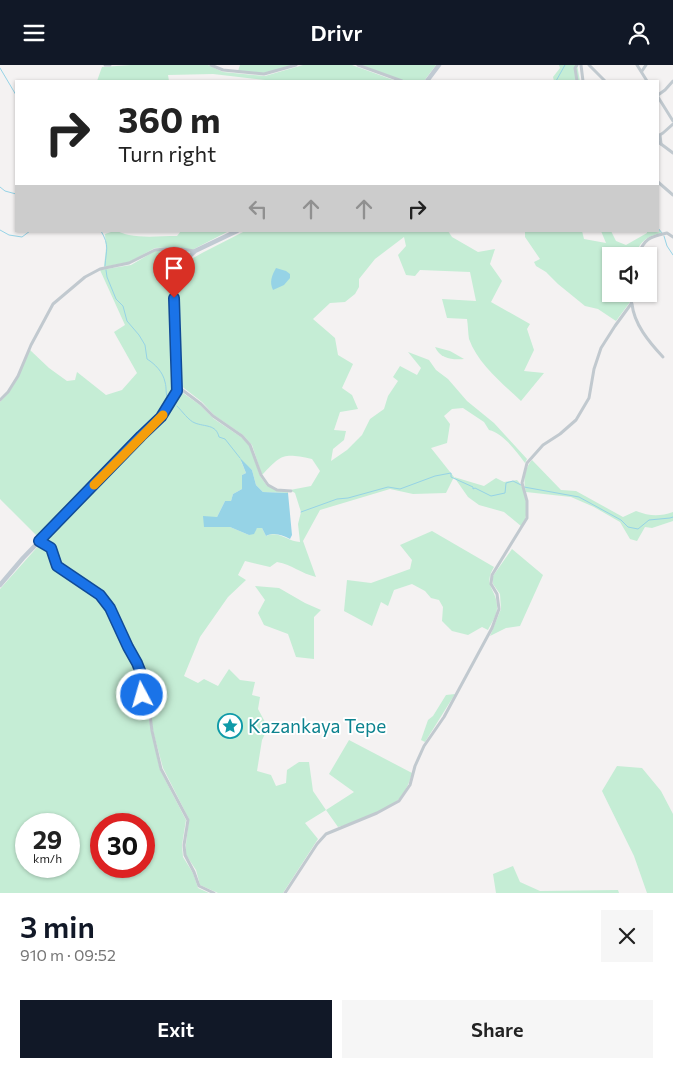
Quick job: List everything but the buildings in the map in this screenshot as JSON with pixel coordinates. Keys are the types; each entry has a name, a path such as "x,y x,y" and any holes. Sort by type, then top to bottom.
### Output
{"street":[{"path":"105,65 110,65"},
{"path":"211,65 223,71 264,74 296,65"},
{"path":"358,65 399,80"},
{"path":"427,80 439,65"},
{"path":"577,65 575,68 577,80"},
{"path":"581,65 583,80"},
{"path":"589,65 604,80"},
{"path":"637,65 647,80"},
{"path":"642,71 646,65"},
{"path":"659,95 673,81"},
{"path":"659,98 673,120 659,135 659,143 673,153"},
{"path":"659,183 673,193"},
{"path":"0,585 39,541 161,417 177,391 173,312 174,285 180,265 195,251 235,232"},
{"path":"640,247 651,236 667,233 673,237"},
{"path":"0,400 8,392 18,376 31,345 53,304 85,277 100,269 129,263 155,250 175,248 195,251"},
{"path":"285,893 317,844 326,834 377,813 399,801 410,785 415,766 424,746 460,689 492,627 499,609 497,594 491,584 492,575 527,519 527,501 522,483 526,463 543,445 560,434 576,419 589,398 594,369 601,349 631,302"},
{"path":"632,302 633,315 655,349 663,357"},
{"path":"176,385 213,416 242,436 250,445 261,475 268,485 277,490 291,491"},
{"path":"39,541 51,548 57,566 100,595 110,608 141,673 142,695 150,715 161,769 188,820 184,845 185,855 200,886 214,893"}],"green space":[{"path":"208,65 223,72 265,76 303,65 352,65 393,80 265,80 213,74 168,75 169,80 97,80 102,67"},
{"path":"240,65 291,65 264,74 238,71"},
{"path":"361,65 436,65 425,80 401,80"},
{"path":"559,65 577,65 580,80 554,80 553,77 560,68"},
{"path":"659,229 662,233 645,240 639,247 602,247 602,302 630,302 616,321 598,309 585,306 546,272 536,266 534,262 540,259 525,237 525,232 582,232 584,239 606,243 601,232 612,232 616,241 626,245 647,232 659,232"},
{"path":"121,232 147,237 177,236 180,232 227,232 192,250 175,247 155,248 129,262 104,267 105,234"},
{"path":"243,232 449,232 452,237 478,252 495,249 490,264 502,281 491,302 530,324 527,329 534,350 524,371 544,373 521,401 499,381 478,357 473,348 469,339 467,319 447,318 442,299 476,301 470,272 420,270 415,276 406,275 398,255 406,246 404,237 375,259 359,279 359,287 355,294 345,302 330,303 313,319 335,338 338,355 353,364 342,388 352,395 358,409 340,412 334,430 346,431 344,440 333,449 331,461 347,450 362,435 370,419 384,409 388,396 398,381 393,377 400,366 417,375 421,368 408,352 429,360 436,370 448,379 467,401 494,423 527,459 525,463 504,439 489,430 484,422 463,408 452,409 444,416 450,424 447,443 431,448 454,477 446,493 413,494 390,489 320,510 303,541 316,577 277,562 270,567 245,561 238,575 246,580 228,597 200,637 184,676 198,683 204,679 218,686 229,669 240,680 255,682 252,695 260,697 258,709 265,722 270,724 262,740 257,771 271,775 276,786 286,783 287,770 299,762 309,762 313,791 326,810 305,823 318,839 283,893 218,893 200,885 196,870 186,855 189,819 163,768 144,693 143,670 139,660 129,646 112,606 98,592 59,566 53,547 43,541 167,417 180,391 200,405 214,419 241,437 250,446 260,476 267,486 288,492 263,492 256,485 252,470 241,461 246,473 242,475 242,489 233,494 231,501 225,501 217,517 204,527 230,527 249,535 257,528 262,528 266,536 275,534 300,542 298,524 301,512 295,493 290,490 311,486 320,471 312,459 295,456 284,457 274,463 262,475 252,445 243,435 214,415 202,402 180,385 177,293 180,273 188,261"},
{"path":"175,250 190,252 180,260 172,279 170,307 174,380 170,397 161,412 38,537 0,499 0,402 15,384 30,350 49,368 67,381 75,380 77,372 106,395 122,390 137,373 114,332 125,325 100,270 131,265 155,251"},
{"path":"435,347 450,351 464,359 451,359 443,356"},
{"path":"532,460 561,490 576,491 623,517 636,511 654,515 673,512 673,521 652,528 645,527 637,541 630,539 620,522 594,507 571,497 526,492 525,476 527,467"},
{"path":"454,477 484,486 496,478 504,482 517,480 526,498 527,510 524,523 521,526 504,512 479,505 468,497"},
{"path":"432,531 494,567 491,573 490,584 497,602 497,611 488,630 482,627 468,635 452,631 442,621 443,607 439,600 431,598 425,591 412,584 394,590 388,606 381,602 372,626 344,611 347,580 371,583 410,569 412,560 400,545"},
{"path":"40,544 50,549 56,568 99,597 110,611 126,648 136,663 140,694 149,719 160,770 186,820 182,845 183,857 193,873 198,888 209,893 0,893 0,589"},
{"path":"512,549 543,575 520,626 506,628 490,636 501,609 500,594 493,584 493,576"},
{"path":"255,586 279,588 321,610 314,617 314,659 296,657 288,634 264,625 258,613 265,600"},
{"path":"455,694 425,742 421,740 428,720 433,716 446,695"},
{"path":"349,740 412,773 408,786 400,798 371,816 338,827 326,810 354,792 329,774"},
{"path":"617,766 642,768 661,791 673,814 673,893 647,893 634,856 602,791"},
{"path":"513,866 520,882 540,891 618,890 619,893 496,893 493,874"}],"water":[{"path":"276,268 286,271 290,274 290,278 284,285 273,290 271,279"},
{"path":"240,458 252,470 256,485 263,492 288,493 292,535 290,539 272,534 266,536 262,528 257,528 254,534 249,535 230,527 204,527 203,516 217,517 225,501 231,501 233,494 242,489 242,475 246,473"}],"waterway":[{"path":"557,80 565,65"},
{"path":"0,68 15,93"},
{"path":"0,187 5,191 15,194"},
{"path":"659,229 662,233"},
{"path":"0,230 9,235 22,237 29,232"},
{"path":"102,232 107,252 105,266"},
{"path":"664,236 667,246 673,255"},
{"path":"106,270 116,299 123,306 127,321 145,345 147,359 161,372 166,384 168,399"},
{"path":"177,406 193,422 213,428 219,437 225,439 240,458"},
{"path":"301,512 337,499 348,498 388,487 400,489 435,476 451,473 451,477 491,496 505,493 506,483 513,481 521,485"},
{"path":"524,487 579,497 621,520 628,527 638,529 649,520 673,517"}],"slow traffic":[{"path":"94,485 163,415"}],"place":[{"name":"Kazankaya Tepe","path":"230,726"}],"route":[{"path":"142,695 141,673 110,608 100,595 57,566 51,548 39,541 161,417 177,391 174,355 174,298"}]}
